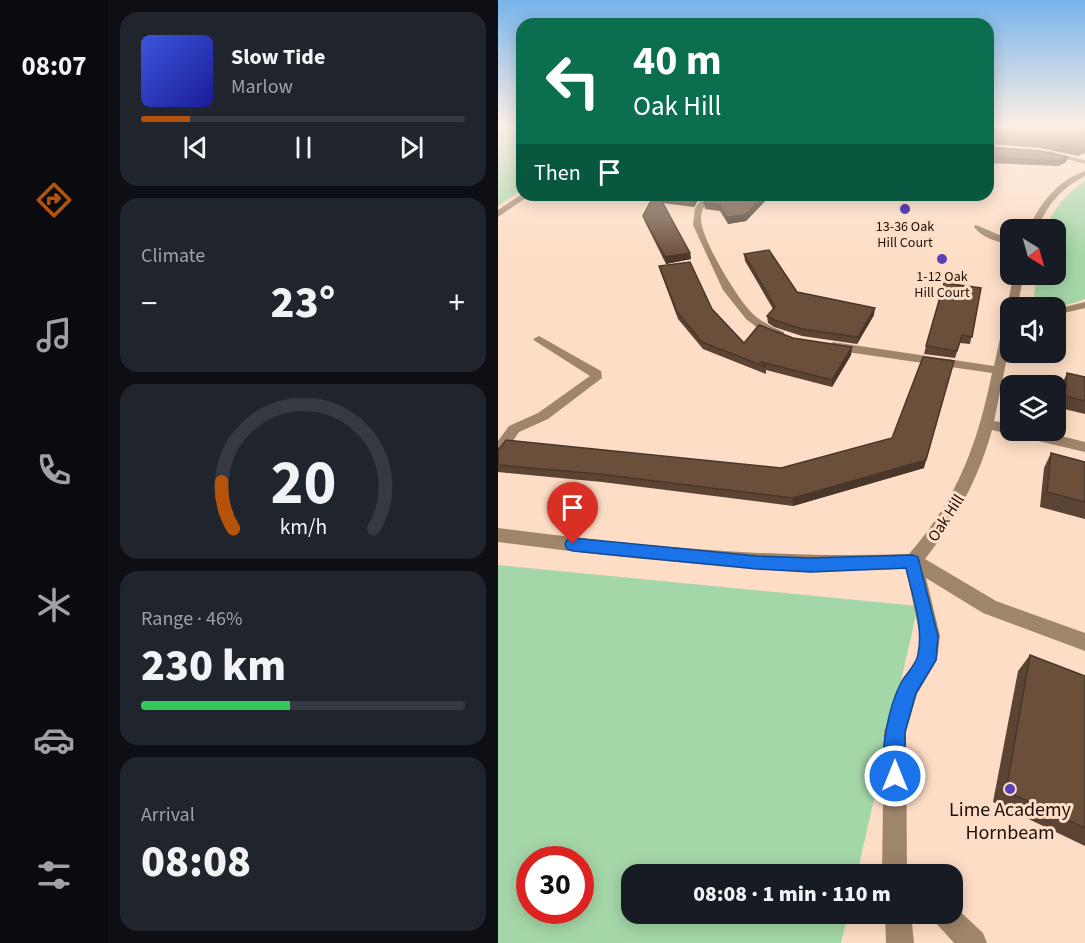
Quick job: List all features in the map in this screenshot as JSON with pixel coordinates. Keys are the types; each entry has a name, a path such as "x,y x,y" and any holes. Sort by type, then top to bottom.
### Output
{"street":[{"path":"1037,219 1051,194 1060,186 1085,173"},
{"path":"498,214 517,201"},
{"path":"702,201 696,214 697,225 734,303 748,318 769,331 790,338"},
{"path":"978,227 989,236 1000,239"},
{"path":"1066,310 1085,305"},
{"path":"498,451 514,429 543,416 596,378 597,374 539,339"},
{"path":"824,344 999,370"},
{"name":"Oak Hill","path":"913,561 936,537 964,491 978,458 1000,363"},
{"path":"987,424 1000,427"},
{"path":"1060,441 1085,447"},
{"path":"498,535 757,563 811,565 913,561 990,607 1085,642"},
{"path":"897,864 895,732 908,689 927,660 930,636 913,561"},
{"path":"899,924 900,943"},
{"path":"955,924 973,943"}],"green space":[{"path":"498,169 516,169 516,194 498,206"},
{"path":"1085,181 1085,299 1066,305 1066,297 1035,297 1034,294 1035,285 1066,285 1066,219 1050,219 1061,202"},
{"path":"498,565 918,606 859,864 621,864 621,924 846,924 841,943 498,943"}],"building":[{"path":"651,201 662,201 690,253 665,257 643,216"},
{"path":"706,201 759,201 745,215 727,217 719,205 704,203"},
{"path":"769,250 797,292 875,308 858,337 802,329 767,316 775,307 744,254"},
{"path":"690,262 712,309 744,343 759,325 793,338 852,347 832,380 761,362 766,367 702,342 677,312 659,266"},
{"path":"944,283 981,288 972,337 962,335 957,351 926,346"},
{"path":"923,357 954,361 926,460 793,498 599,474 498,465 498,449 506,440 781,468 892,438"},
{"path":"1067,373 1085,377 1085,401 1066,396"},
{"path":"1051,453 1085,462 1085,502 1047,492"},
{"path":"1030,655 1085,676 1085,828 1006,791"}],"place":[{"name":"13-36 Oak Hill Court","path":"905,209"},
{"name":"1-12 Oak Hill Court","path":"942,259"},
{"name":"Lime Academy Hornbeam","path":"1010,789"}],"route":[{"path":"573,544 757,563 811,565 913,561 930,636 927,660 908,689 895,732 895,776"}]}
